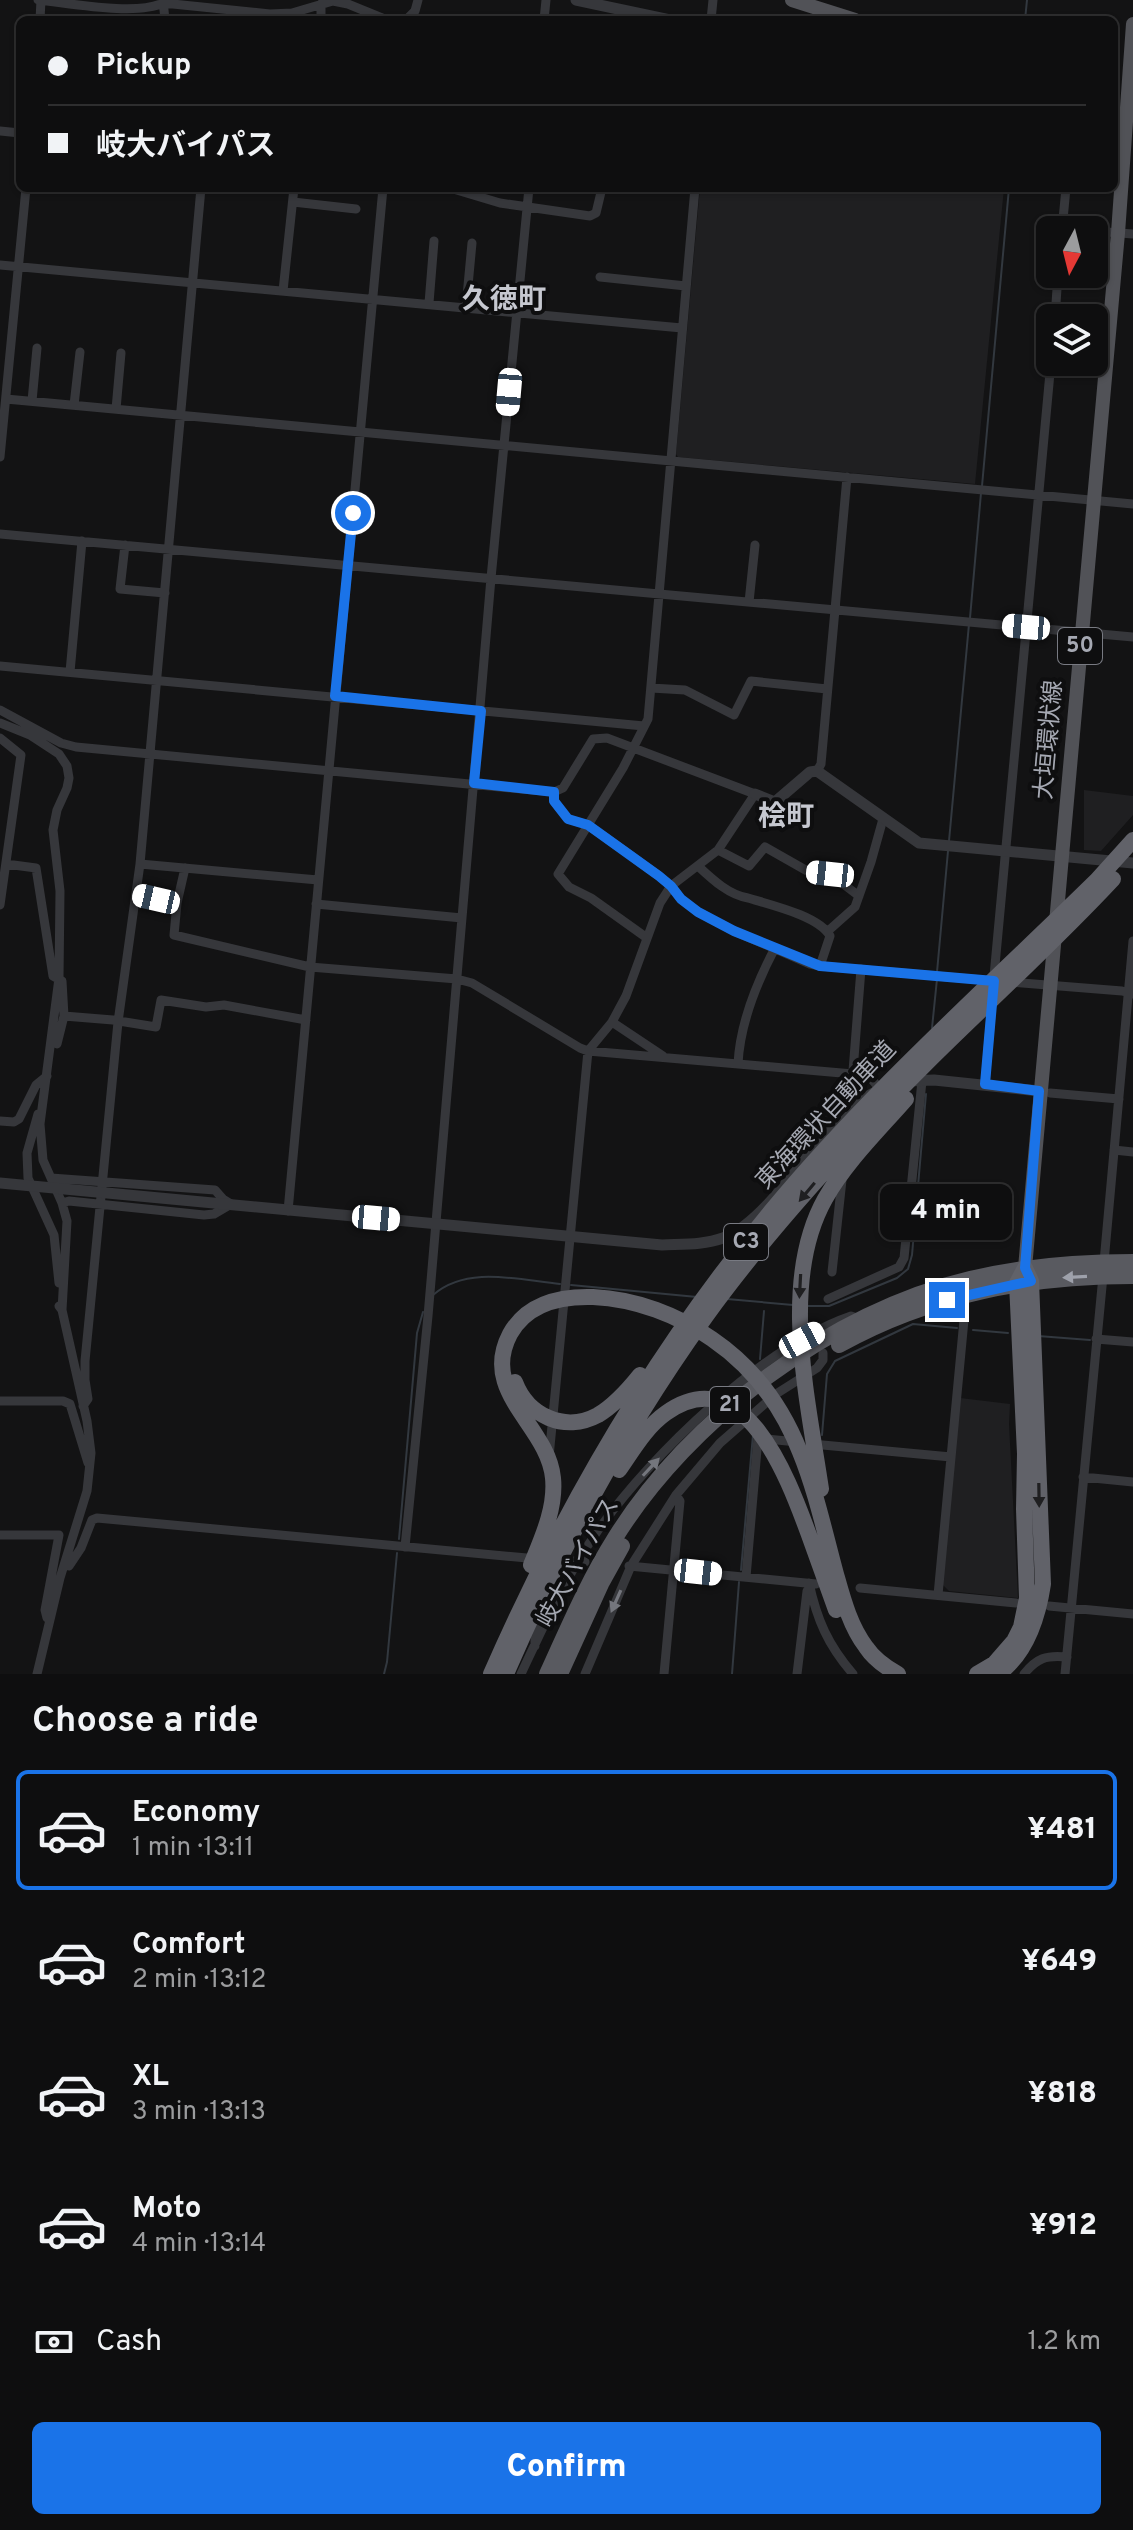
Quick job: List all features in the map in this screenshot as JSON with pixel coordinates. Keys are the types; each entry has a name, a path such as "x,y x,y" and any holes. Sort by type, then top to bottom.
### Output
{"highway":[{"name":"東海環状自動車道","path":"489,1674 576,1499 632,1402 705,1295 774,1207 851,1121 1086,891 1133,840"},
{"name":"東海環状自動車道","path":"507,1674 541,1597 596,1491 643,1411 706,1316 745,1265 863,1129 1133,860"},
{"path":"808,1492 806,1383 799,1293 803,1256 816,1219 851,1162 916,1087 1038,957"},
{"path":"774,1207 702,1290 693,1303 683,1316 674,1328 655,1354 634,1383 608,1409 583,1421 549,1419 530,1407 523,1398 512,1370 514,1350 522,1333 539,1317 560,1308 612,1308 668,1325 678,1330 688,1335 712,1349 755,1391 784,1437 808,1492"},
{"name":"21","path":"1024,1277 1104,1269 1133,1262"},
{"name":"21","path":"1104,1269 1133,1276"},
{"path":"977,1674 994,1664 1014,1641 1021,1627 1027,1598 1024,1277"},
{"path":"998,1674 1014,1659 1031,1631 1043,1584 1024,1277"},
{"name":"岐大バイパス","path":"547,1674 576,1608 615,1538 654,1483 710,1423 756,1385 815,1345 862,1320 926,1292 968,1279 1024,1277"},
{"name":"岐大バイパス","path":"560,1674 602,1582 624,1544 663,1489 708,1439 738,1412 823,1353 867,1331 929,1305 1024,1277"},
{"path":"489,1674 539,1547 551,1506 553,1479 540,1441 512,1401 504,1379 506,1343 527,1313 561,1298 577,1297 616,1300 653,1309 702,1332 749,1370 775,1403 801,1454 845,1634 878,1674"},
{"path":"507,1674 587,1521 641,1438 675,1407 698,1400 722,1403 745,1415 808,1492"},
{"path":"836,1595 865,1646 885,1667 898,1674"}],"main road":[{"path":"792,0 812,3 845,16"},
{"name":"大垣環状線","path":"1024,1277 1044,1092 1049,985 1094,500 1125,234 1125,103 1133,24"}],"street":[{"path":"43,0 112,8 154,7 163,2 270,14 292,13 333,1 377,16"},
{"path":"576,0 651,16"},
{"path":"321,4 321,16"},
{"path":"111,16 112,8"},
{"path":"0,457 26,192"},
{"path":"83,1406 88,1399 85,1361 118,1022 140,864 201,192"},
{"path":"283,291 294,192"},
{"path":"288,1211 383,192"},
{"path":"463,192 500,203 590,216 596,213 601,192"},
{"path":"405,1547 529,192"},
{"path":"647,938 591,898 569,887 558,874 648,719 695,192"},
{"path":"1063,216 1066,192"},
{"path":"293,202 356,209"},
{"path":"429,303 434,241"},
{"path":"466,307 472,243"},
{"path":"0,265 682,328"},
{"path":"600,277 686,286"},
{"path":"32,401 37,348"},
{"path":"74,405 80,352"},
{"path":"116,409 121,353"},
{"path":"985,1084 1050,376"},
{"path":"6,399 1133,504"},
{"path":"817,771 821,764 847,477"},
{"path":"0,534 1133,637"},
{"path":"70,672 82,541"},
{"path":"125,545 120,589 165,593"},
{"path":"749,602 755,545"},
{"path":"0,666 644,726"},
{"path":"651,688 685,690 734,715 751,681 827,689"},
{"path":"0,710 61,743 76,747 554,792 563,788 593,739 607,738 775,802 810,772 817,771 914,841 1061,857 1133,860"},
{"path":"0,723 59,754 67,766 69,778 53,830 60,891 59,978 42,1107 41,1141 43,1160 62,1203 67,1232 62,1310 91,1442 87,1491 48,1621 37,1674"},
{"path":"0,738 21,755 0,905"},
{"path":"554,792 554,801 568,819 588,825 671,886 681,899 719,924 820,966 1131,994"},
{"path":"535,1646 540,1559 588,1051 612,1022 626,996 660,903 671,886 718,850 755,794"},
{"path":"828,931 855,907 883,819"},
{"path":"718,850 749,866 765,847 809,872 830,874 859,896"},
{"path":"6,864 36,868 53,976 62,981 64,1016 50,1057"},
{"path":"140,864 318,880"},
{"path":"699,867 714,881 739,896 811,920 828,931 830,936 820,966"},
{"path":"185,868 174,935 310,967 457,979 472,983 588,1051 869,1076 880,1089"},
{"path":"136,894 177,903"},
{"path":"316,904 462,918"},
{"path":"1065,1674 1119,1099 1128,1058 1133,941"},
{"path":"738,1064 750,1007 760,977 775,948"},
{"path":"832,1272 861,969"},
{"path":"64,1016 156,1027 161,1000 206,1007 224,1005 306,1020"},
{"path":"612,1022 666,1058"},
{"path":"0,1121 14,1122 19,1119 36,1085 47,1076"},
{"path":"0,1183 662,1245 703,1243 742,1230 758,1216 850,1106 880,1089 906,1081 922,1081 985,1084 1119,1099"},
{"path":"828,1299 899,1267 904,1258 922,1081"},
{"path":"42,1107 27,1153 31,1187 54,1235 59,1272 58,1307 62,1310"},
{"path":"1114,1150 1133,1152"},
{"path":"51,1178 215,1190 231,1204"},
{"path":"62,1203 69,1201 204,1215 214,1214 231,1204"},
{"path":"521,1674 581,1562 624,1496 720,1398 802,1340 851,1316 862,1320"},
{"path":"938,1595 964,1320"},
{"path":"1096,1339 1133,1342"},
{"path":"585,1674 628,1566 676,1495 720,1443 776,1394 817,1368 823,1360 823,1353"},
{"path":"0,1401 63,1401 70,1404 90,1465"},
{"path":"746,1577 758,1438 951,1457"},
{"path":"1083,1477 1133,1482"},
{"path":"664,1674 680,1501 676,1495"},
{"path":"60,1578 81,1548 92,1520 97,1518 581,1562"},
{"path":"0,1535 59,1535 45,1610 48,1621"},
{"path":"628,1566 812,1584"},
{"path":"797,1674 812,1584"},
{"path":"812,1584 817,1618 833,1649 853,1674"},
{"path":"860,1588 1016,1603"},
{"path":"1049,1606 1133,1614"},
{"path":"1024,1674 1040,1657 1067,1657"}],"shaded area":[{"path":"700,192 1004,192 975,484 678,457"},
{"path":"1084,790 1133,796 1133,815 1101,851 1084,850"},
{"path":"960,1398 1010,1404 1018,1598 949,1591 942,1584"}],"waterway":[{"path":"1025,16 1027,0"},
{"path":"982,486 1009,192"},
{"path":"970,618 981,493"},
{"path":"949,841 969,624"},
{"path":"937,972 948,851"},
{"path":"932,1028 937,979"},
{"path":"807,1306 829,1306 897,1278 908,1269 912,1255 926,1094"},
{"path":"433,1295 461,1280 477,1277 560,1284"},
{"path":"571,1285 697,1297"},
{"path":"727,1299 793,1305"},
{"path":"760,1359 764,1311"},
{"path":"399,1539 417,1333 423,1312"},
{"path":"822,1435 827,1374 835,1361 913,1324 957,1328"},
{"path":"973,1330 1008,1333"},
{"path":"1038,1336 1090,1340"},
{"path":"741,1570 753,1435"},
{"path":"384,1674 397,1553"},
{"path":"732,1674 739,1582"}],"district":[{"name":"久徳町","path":"504,301"},
{"name":"桧町","path":"786,818"}],"route":[{"path":"353,513 335,696 481,711 474,783 554,792 554,801 568,819 588,825 659,876 698,912 810,964 994,981 985,1084 1039,1091 1025,1268 1031,1281 947,1300"}]}
